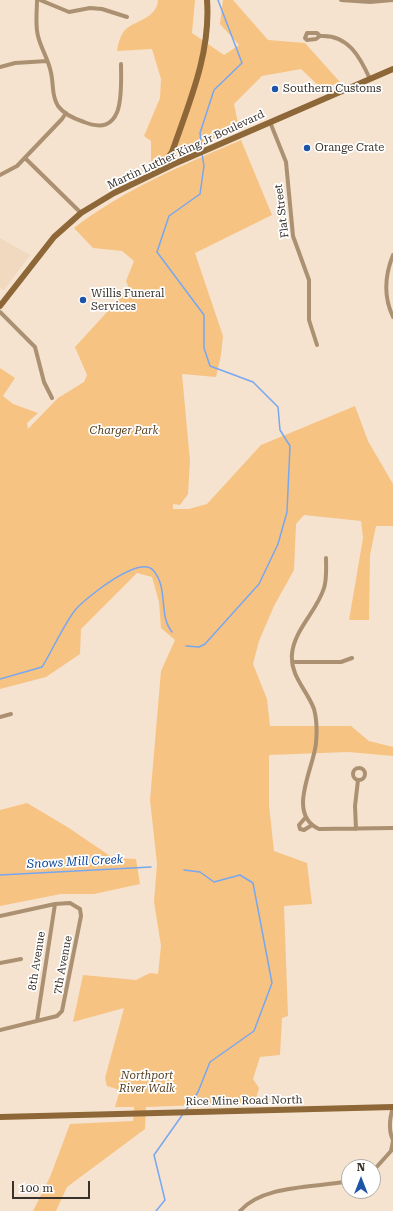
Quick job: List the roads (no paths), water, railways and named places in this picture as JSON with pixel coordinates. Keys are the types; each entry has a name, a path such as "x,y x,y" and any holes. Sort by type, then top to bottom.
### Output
{"main road":[{"path":"157,172 172,152 201,67 208,20 207,0"},
{"name":"Martin Luther King Jr Boulevard","path":"0,306 54,237 81,213 114,193 174,164 393,69"},
{"path":"172,152 174,164"},
{"name":"Rice Mine Road North","path":"0,1117 393,1107"}],"street":[{"path":"37,0 37,35 52,76 54,98 59,107 66,113 81,121 96,126 110,121 119,110 121,102 121,64"},
{"path":"40,0 69,12 90,8 102,9 127,17"},
{"path":"341,0 370,2 393,0"},
{"path":"320,36 332,36 344,40 354,49 370,78"},
{"path":"0,67 15,63 47,61"},
{"path":"0,175 11,171 25,158 66,113"},
{"name":"Flat Street","path":"270,122 286,162 293,236 309,280 309,320 317,345"},
{"path":"25,158 81,213"},
{"path":"393,255 386,281 386,294 393,317"},
{"path":"0,312 34,347 44,382 52,398"},
{"path":"326,558 324,590 293,646 292,662 294,672 312,704 316,717 315,747 304,791 306,817 312,825 320,829 393,828"},
{"path":"292,662 341,662 352,658"},
{"path":"0,717 10,714"},
{"path":"356,829 355,806 358,780"},
{"path":"306,817 300,821 300,829 304,830 312,825"},
{"name":"7th Avenue","path":"37,1021 57,1016 62,1011 81,916 80,909 76,905 70,903 55,904"},
{"path":"0,916 55,904"},
{"name":"8th Avenue","path":"37,1021 55,904"},
{"path":"0,963 22,959"},
{"path":"0,1030 37,1021"},
{"path":"381,1162 391,1151 393,1140 390,1134 390,1116 393,1107"},
{"path":"240,1211 249,1203 260,1197 277,1192 341,1182"}],"waterway":[{"name":"Snows Mill Creek","path":"202,150 200,133 214,90 242,63 218,0"},
{"name":"Snows Mill Creek","path":"186,646 199,647 205,644 259,584 278,544 287,512 290,446 280,430 278,407 253,382 210,366 204,348 204,315 157,252 169,216 200,194 204,166 202,154"},
{"name":"Snows Mill Creek","path":"0,679 42,667 67,621 76,609 113,579 137,568 146,567 153,570 158,577 161,585 165,618 172,632"},
{"name":"Snows Mill Creek","path":"0,875 151,867"},
{"name":"Snows Mill Creek","path":"184,870 200,872 214,882 240,875 253,883 272,983 254,1031 210,1062 198,1092 186,1110"},
{"name":"Snows Mill Creek","path":"156,1211 165,1200 154,1155 183,1114"}],"place":[{"name":"Southern Customs","path":"275,89"},
{"name":"Orange Crate","path":"307,148"},
{"name":"Willis Funeral Services","path":"83,300"}],"park label":[{"name":"Charger Park","path":"124,431"},
{"name":"Northport River Walk","path":"147,1082"}]}
